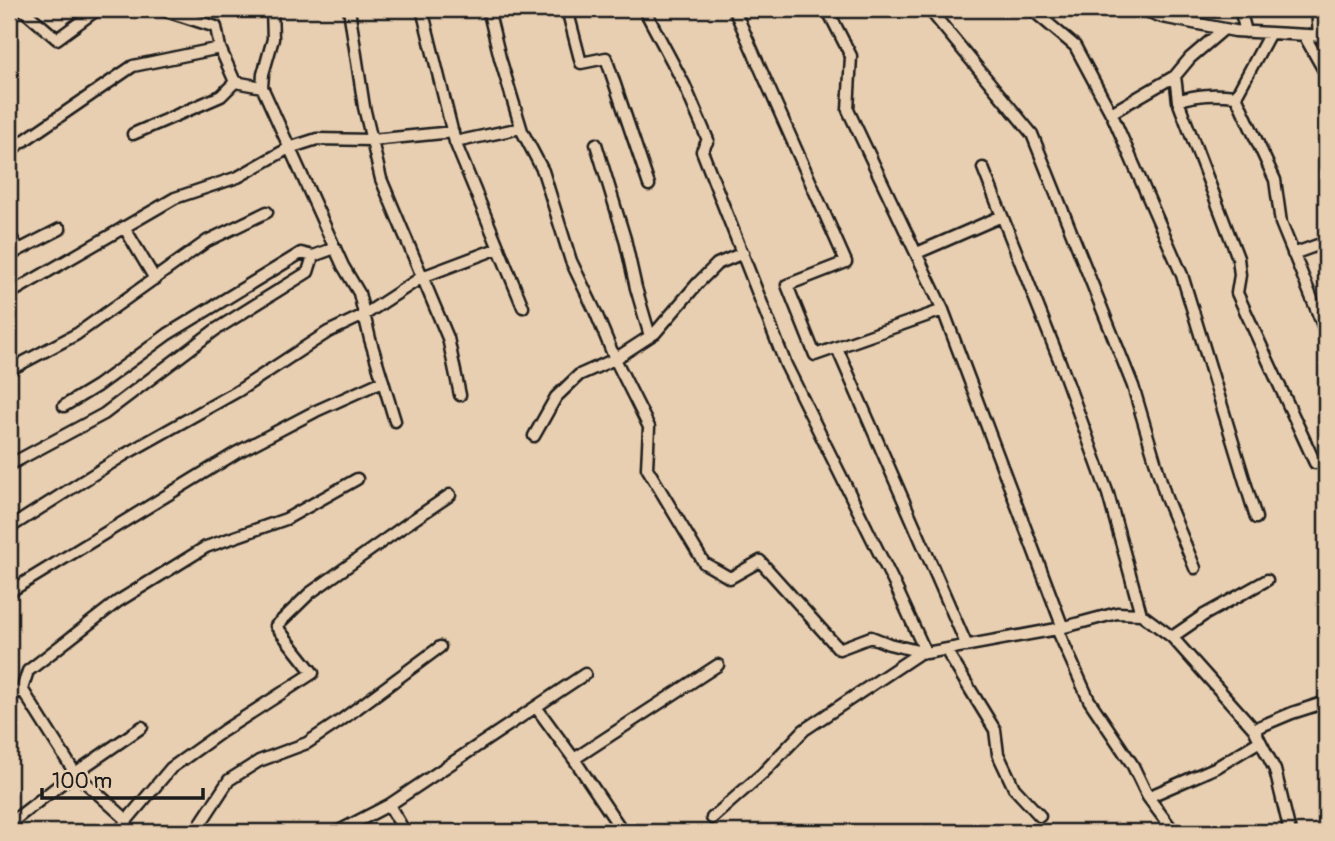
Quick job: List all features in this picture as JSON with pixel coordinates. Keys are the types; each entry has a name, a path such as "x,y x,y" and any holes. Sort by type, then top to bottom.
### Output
{"street":[{"path":"22,9 57,39 98,9"},
{"path":"160,9 216,27 220,48 235,82"},
{"path":"272,9 273,39 262,87 343,267 359,293 396,421"},
{"path":"349,9 364,107 381,179 448,338 460,395"},
{"path":"422,9 454,137 523,307"},
{"path":"488,9 521,128 543,171 571,261 649,427 647,468 705,563 730,578 760,561 839,649 871,637 924,652 946,650 1060,628 1117,613 1141,614 1172,637 1254,729 1275,770 1290,832"},
{"path":"566,9 581,63 606,58 649,185"},
{"path":"644,9 684,83 708,140 702,151 786,365 894,583 924,652"},
{"path":"734,9 846,262 787,285 815,355 943,310"},
{"path":"827,9 851,56 848,110 943,310 1089,700 1132,764 1148,797 1174,832"},
{"path":"929,9 1032,134 1133,386 1166,498 1195,568"},
{"path":"1031,9 1075,46 1111,113 1182,275 1256,518"},
{"path":"1141,9 1162,17 1224,29 1323,36 1317,9"},
{"path":"1174,9 1176,20"},
{"path":"1240,9 1246,32"},
{"path":"1111,113 1175,76 1190,58 1224,29"},
{"path":"1236,96 1270,33"},
{"path":"1304,35 1326,74"},
{"path":"9,151 133,66 220,48"},
{"path":"1175,76 1178,101 1238,258 1240,275 1237,293 1315,463"},
{"path":"235,82 262,87"},
{"path":"133,134 222,96 235,82"},
{"path":"1178,101 1192,96 1214,94 1236,96"},
{"path":"1236,96 1275,180 1280,223 1324,320 1326,333"},
{"path":"9,294 175,198 237,177 289,148 317,139 372,141 454,137 521,128"},
{"path":"596,144 625,239 650,336"},
{"path":"983,167 1060,362 1108,494 1141,614"},
{"path":"9,370 77,334 206,241 267,212"},
{"path":"916,253 1002,216"},
{"path":"124,227 155,279"},
{"path":"9,257 60,229"},
{"path":"9,234 19,250"},
{"path":"1293,254 1326,242"},
{"path":"64,405 97,386 168,334 301,253 313,256 335,248"},
{"path":"9,528 124,455 238,391 328,332 364,315 422,277 499,248"},
{"path":"534,436 556,397 579,375 615,359 650,336 717,264 743,253"},
{"path":"9,465 104,414 215,330 307,272 313,256"},
{"path":"836,348 967,646"},
{"path":"9,592 236,453 316,411 383,381"},
{"path":"9,698 22,689 28,671 117,602 206,547 286,519 357,479"},
{"path":"119,832 171,768 313,673 276,626 310,593 450,495"},
{"path":"1172,637 1204,615 1267,580"},
{"path":"195,832 229,780 259,761 307,743 440,648"},
{"path":"946,650 995,730 998,754 1014,788 1040,816"},
{"path":"712,818 763,773 804,730 924,652"},
{"path":"575,759 718,665"},
{"path":"337,832 389,805 585,674"},
{"path":"22,689 75,773 127,820"},
{"path":"1254,729 1326,702"},
{"path":"536,707 575,759 623,832"},
{"path":"9,824 75,773 142,727"},
{"path":"1148,797 1217,767 1260,740"},
{"path":"389,805 405,832"}]}
